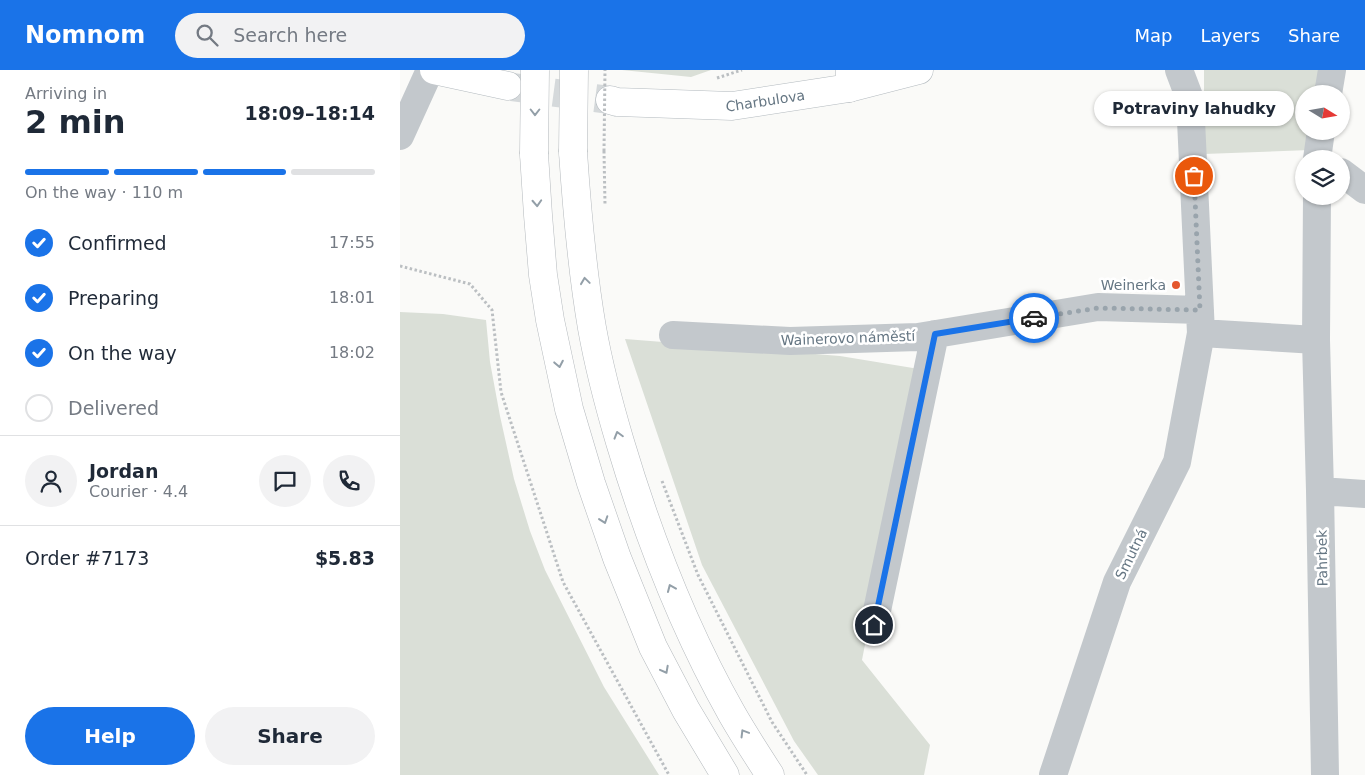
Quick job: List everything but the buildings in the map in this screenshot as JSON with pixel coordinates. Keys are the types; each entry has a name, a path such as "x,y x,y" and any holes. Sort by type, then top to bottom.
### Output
{"main road":[{"path":"434,70 508,86"},
{"path":"535,70 534,154 543,275 550,320 569,409 591,483 617,558 652,647 686,710 725,775"},
{"path":"574,70 573,152 579,237 592,329 604,385 630,475 654,545 672,589 690,630 732,714 770,775"},
{"name":"Charbulova","path":"610,100 617,102 732,106 849,79 919,70"}],"street":[{"path":"400,136 430,70"},
{"path":"1179,70 1190,99 1200,321"},
{"path":"1330,85 1332,70"},
{"path":"1350,179 1365,190"},
{"path":"1316,340 1317,205"},
{"name":"Wainerovo náměstí","path":"673,335 790,342 918,337 1098,308 1200,321 1316,340"},
{"name":"Smutná","path":"1053,775 1117,582 1177,462 1200,321"},
{"path":"874,625 935,334"},
{"name":"Pahrbek","path":"1316,340 1325,775"},
{"path":"1320,491 1365,494"}],"path":[{"path":"605,70 605,214"},
{"path":"400,266 470,284 492,310 501,392 563,582 669,775"},
{"path":"659,474 698,575 772,722 807,775"}],"shaded area":[{"path":"622,70 711,70 691,77"},
{"path":"1204,70 1329,70 1325,85 1295,85 1295,140 1313,140 1310,150 1204,154"},
{"path":"400,312 443,314 486,320 490,362 500,416 514,479 530,531 545,570 604,687 659,775 400,775"},
{"path":"625,339 840,356 919,369 862,660 930,745 924,775 818,775 794,741 702,565"}],"tunnel":[{"path":"512,87 610,100"}],"way so far":[{"path":"1034,318 1098,308 1200,310 1194,176"}],"place":[{"name":"Potraviny lahudky","path":"1194,176"},
{"name":"Weinerka","path":"1176,285"}],"route":[{"path":"874,625 935,334 1034,318"}]}
